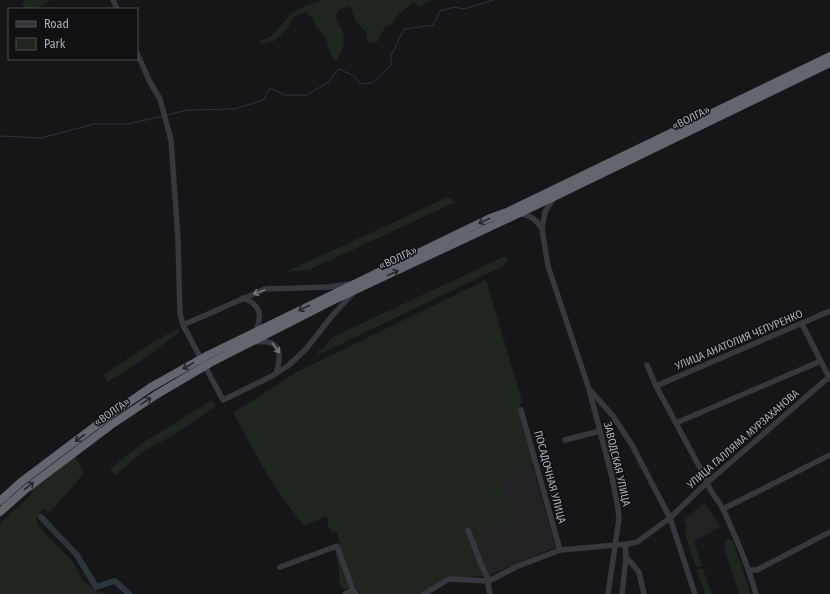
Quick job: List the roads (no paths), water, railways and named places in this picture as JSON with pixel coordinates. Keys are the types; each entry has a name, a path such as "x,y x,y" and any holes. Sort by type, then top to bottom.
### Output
{"highway":[{"name":"«ВОЛГА»","path":"0,512 26,488 111,425 156,394 210,363 490,218 514,208 830,56"},
{"name":"«ВОЛГА»","path":"0,501 21,482 106,418 151,388 208,355 255,332 556,196 830,63"}],"street":[{"path":"138,55 160,99 171,140 178,239 180,314 183,325 192,344 223,400 289,365 306,349 355,287"},
{"path":"542,229 545,212 556,196"},
{"path":"518,213 533,218 538,222 542,229"},
{"name":"ЗАВОДСКАЯ УЛИЦА","path":"542,229 548,266 589,389 618,508 619,519 608,594"},
{"path":"183,325 264,289 355,287"},
{"path":"243,298 252,301 258,310 259,320 255,332"},
{"name":"УЛИЦА АНАТОЛИЯ ЧЕПУРЕНКО","path":"656,386 830,311"},
{"path":"802,324 830,377"},
{"path":"253,342 271,342 277,347 280,353 280,362 276,373"},
{"path":"676,423 821,361"},
{"path":"647,365 656,386 706,479 708,487 723,509 749,570 756,594"},
{"name":"УЛИЦА ГАЛЛЯМА МУРЗАХАНОВА","path":"489,581 560,550 637,542 670,518 707,483 830,377"},
{"path":"589,389 613,416 632,445 670,518 695,594"},
{"name":"ПОСАДОЧНАЯ УЛИЦА","path":"521,410 560,550"},
{"path":"565,440 600,431"},
{"path":"723,509 830,455"},
{"path":"468,530 480,564 489,581 488,584 490,594"},
{"path":"749,570 757,570 830,532"},
{"path":"622,594 626,557 625,544"},
{"path":"280,567 337,546 354,592 345,594"},
{"path":"626,557 639,572 644,594"},
{"path":"424,594 449,579 489,581"}],"waterway":[{"path":"166,115 188,110 235,109 263,100 270,88 285,95 307,95 327,83 339,69 354,76 362,84 372,83 391,65 391,56 404,29 433,25 440,11 454,7 464,9 494,0"},
{"path":"0,136 41,138 94,124 128,124 163,116"},
{"path":"41,517 77,555 96,587 115,581 129,594"}]}
